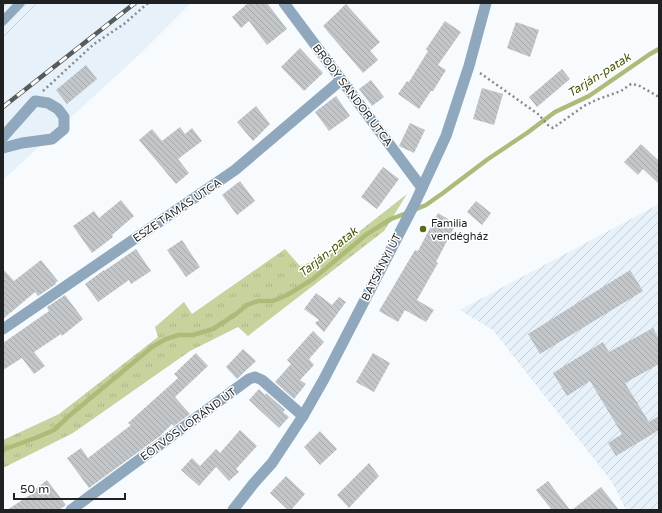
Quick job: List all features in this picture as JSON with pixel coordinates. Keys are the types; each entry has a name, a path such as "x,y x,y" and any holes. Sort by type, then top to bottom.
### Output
{"street":[{"name":"BRÓDY SÁNDOR UTCA","path":"284,3 422,188"},
{"name":"BATSÁNYI ÚT","path":"233,510 272,463 303,416 324,379 422,188 446,136 469,66 486,3"},
{"name":"ESZE TAMÁS UTCA","path":"3,329 235,170 341,80"},
{"path":"3,137 35,100 48,102 58,109 64,117 64,129 52,139 22,143 3,148"},
{"name":"EÖTVÖS LORÁND ÚT","path":"71,510 249,379 255,377 262,380 303,416"}],"lane":[{"path":"3,21 20,3"}],"path":[{"path":"35,100 46,87 94,44 124,24 148,3"},
{"path":"469,66 538,114 548,125 553,128 584,106 621,91 631,84 638,85 659,97"}],"shaded area":[{"path":"3,3 37,3 3,41"},
{"path":"37,3 191,3 143,51 3,180 3,41"},
{"path":"659,204 659,510 626,510 612,482 493,330 460,310"}],"green space":[{"path":"407,194 384,231 248,336 238,327 190,351 73,433 3,468 3,440 59,414 158,337 155,327 184,302 192,314 285,249 300,266 328,256"}],"building":[{"path":"248,3 267,3 287,29 267,45 249,21 241,28 232,17"},
{"path":"346,4 380,42 370,51 378,60 363,73 323,26"},
{"path":"445,21 461,32 438,65 446,70 433,91 431,91 419,109 398,94 407,81 409,82 428,51 426,49"},
{"path":"516,22 539,30 530,57 507,48"},
{"path":"300,48 323,73 304,91 281,67"},
{"path":"86,65 97,79 67,104 56,90"},
{"path":"562,69 570,79 537,107 529,97"},
{"path":"371,80 384,97 372,106 359,89"},
{"path":"482,88 503,94 494,125 473,119"},
{"path":"336,96 350,116 329,131 315,112"},
{"path":"256,106 270,124 253,141 237,122"},
{"path":"410,123 425,130 414,153 399,146"},
{"path":"180,127 185,134 192,128 202,141 178,159 189,173 176,184 139,140 152,129 162,141"},
{"path":"641,144 659,161 659,184 643,169 638,175 624,162"},
{"path":"383,167 399,179 377,209 361,197"},
{"path":"240,181 255,201 237,215 222,195"},
{"path":"121,200 134,216 112,235 113,237 92,253 73,226 94,211 99,218"},
{"path":"476,201 491,213 482,225 467,212"},
{"path":"438,213 456,224 436,262 438,263 417,300 434,310 426,322 405,310 398,322 379,311 415,250 418,251"},
{"path":"182,240 200,267 186,277 167,250"},
{"path":"136,249 151,271 131,284 129,280 98,302 85,284"},
{"path":"41,260 58,281 38,296 35,292 3,319 3,269 14,281"},
{"path":"630,270 643,291 540,354 528,334"},
{"path":"316,293 332,305 339,297 346,302 324,332 315,323 319,320 304,309"},
{"path":"65,295 83,319 62,336 61,334 34,352 45,366 34,374 22,358 3,370 3,343 49,311 47,307"},
{"path":"653,328 659,339 659,364 625,383 649,422 659,416 659,430 616,456 608,443 622,434 590,381 567,396 553,373 603,342 609,352"},
{"path":"313,331 324,342 309,359 314,365 300,380 306,384 294,399 275,382 291,364 287,360"},
{"path":"243,349 256,361 237,379 226,367"},
{"path":"196,353 208,366 175,397 190,414 174,426 172,424 160,436 89,488 67,458 81,448 88,458 131,425 128,423 178,378 174,374"},
{"path":"373,353 390,363 374,392 356,382"},
{"path":"259,389 265,395 266,393 285,410 283,412 289,417 279,428 249,400"},
{"path":"240,430 257,446 236,469 239,472 229,481 216,467 199,486 181,470 192,458 200,466 216,449 220,453"},
{"path":"320,431 337,449 320,465 304,447"},
{"path":"369,463 379,476 349,508 337,495"},
{"path":"286,476 305,494 291,510 288,510 270,493"},
{"path":"47,480 66,505 59,510 7,510 33,493 33,491"},
{"path":"548,481 570,510 552,510 536,490"},
{"path":"601,487 619,510 572,510"}],"waterway":[{"name":"Tarján-patak","path":"414,210 426,205 555,112 589,96 659,49"},
{"name":"Tarján-patak","path":"3,451 54,430 152,347 166,339 179,335 193,335 213,329 247,305 258,301 273,301 287,295 313,279 367,234 391,219 407,213"}],"railway":[{"path":"3,107 135,3"}],"place":[{"name":"Familia vendégház","path":"423,229"}]}
